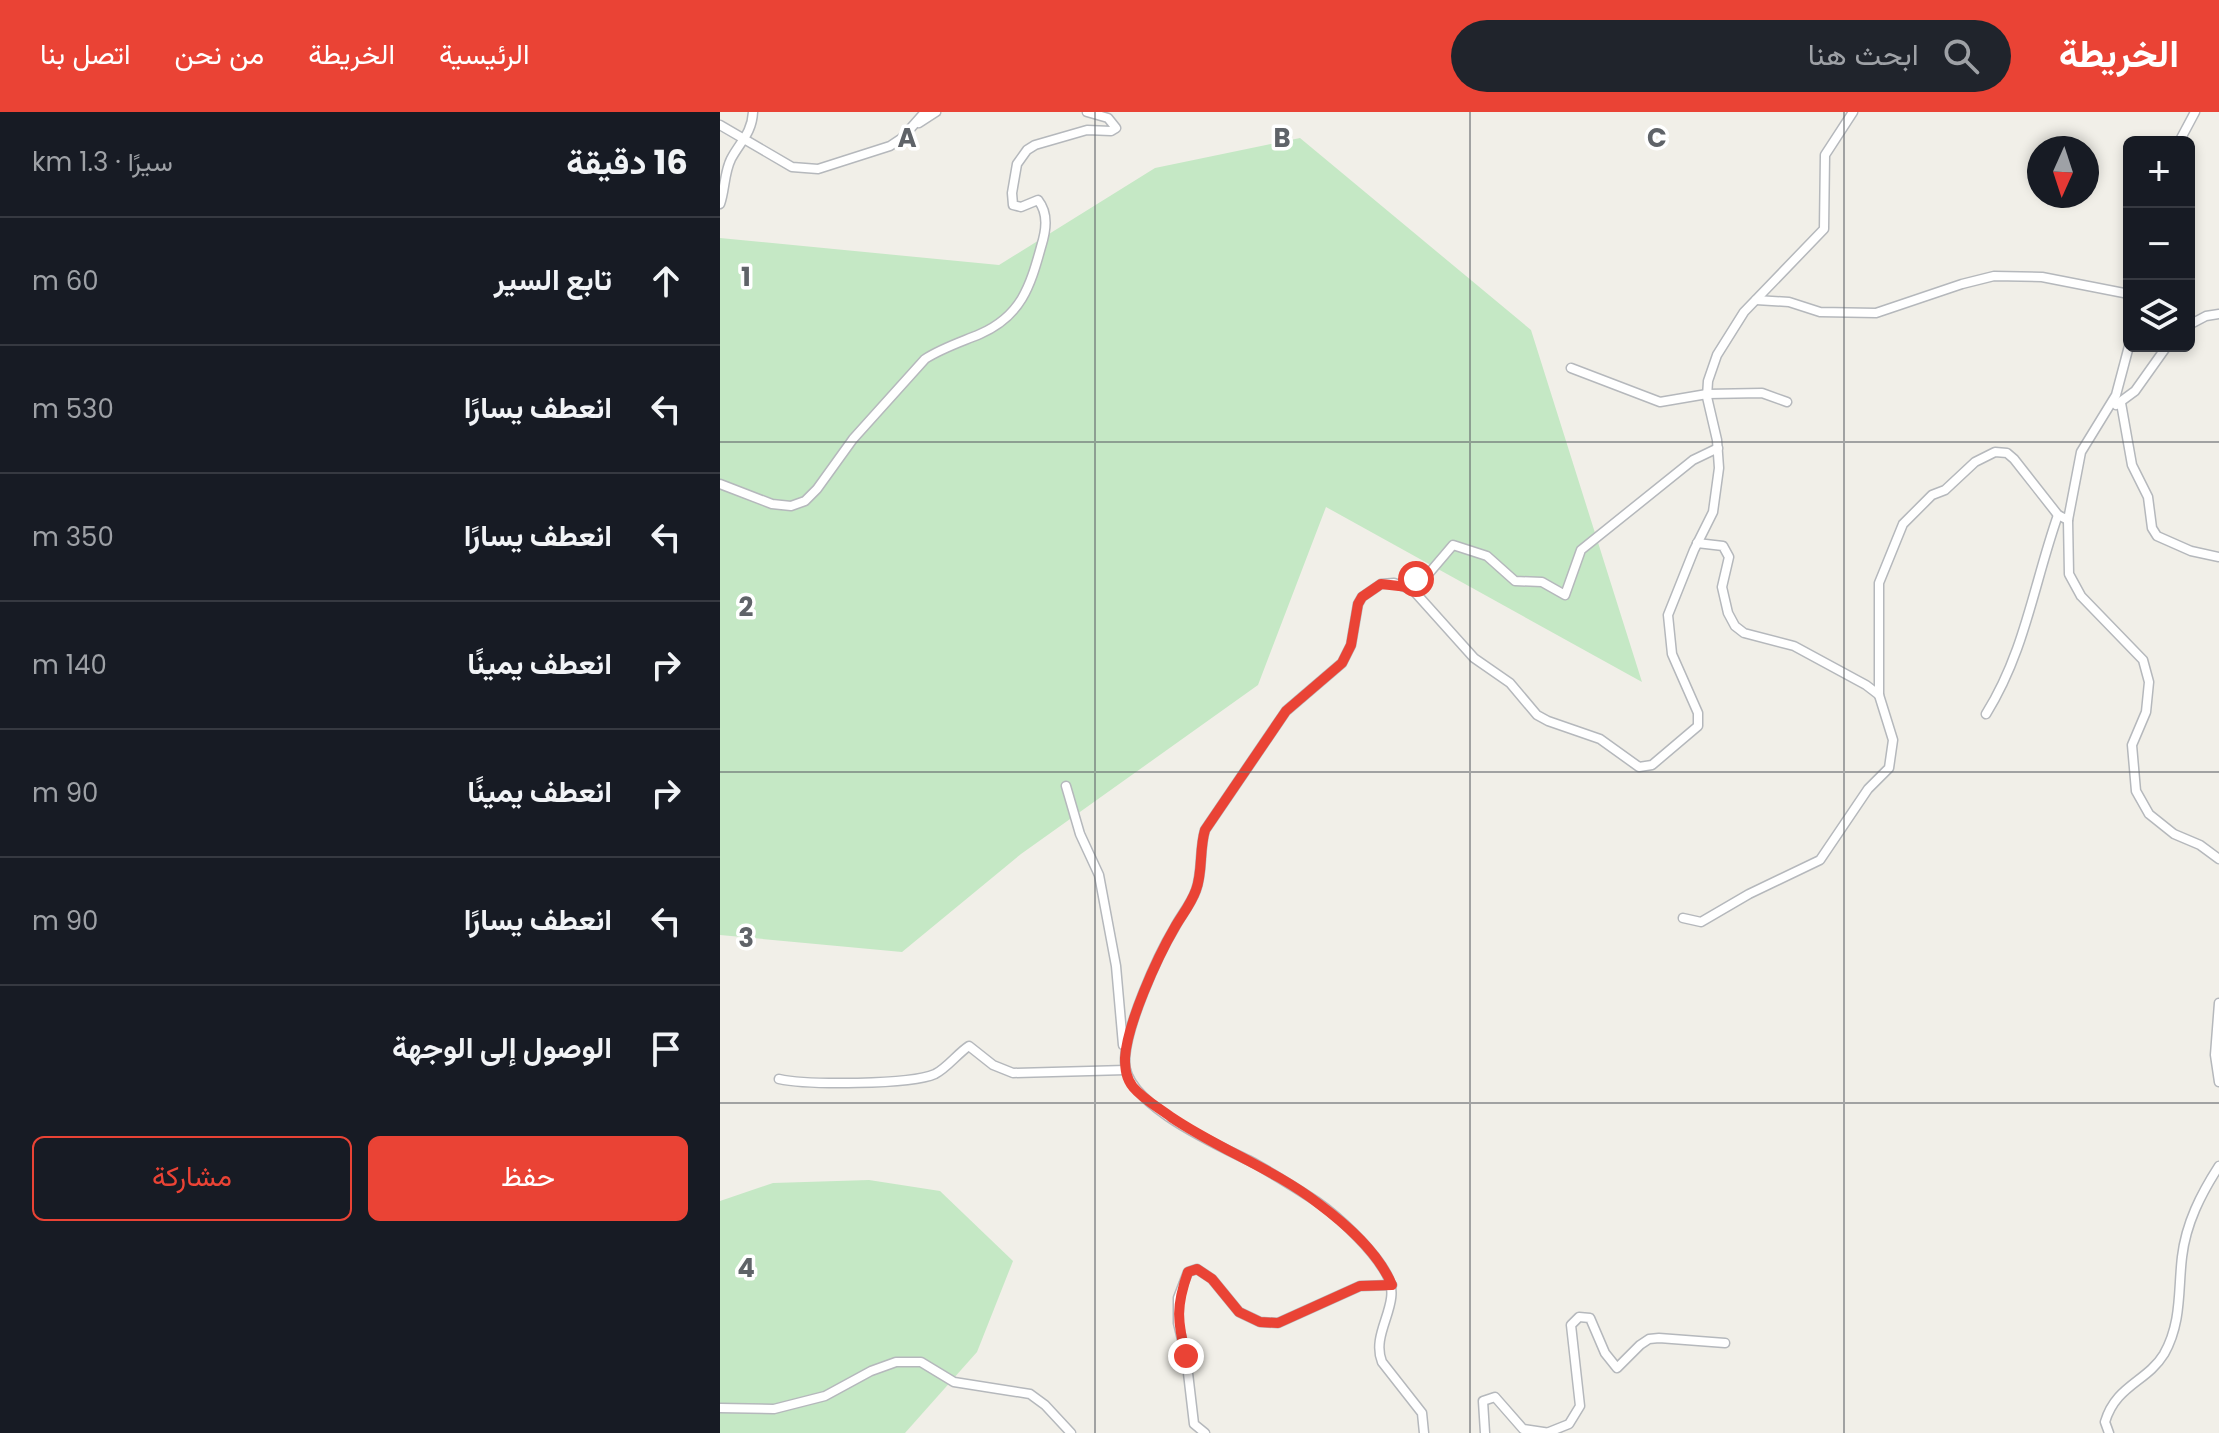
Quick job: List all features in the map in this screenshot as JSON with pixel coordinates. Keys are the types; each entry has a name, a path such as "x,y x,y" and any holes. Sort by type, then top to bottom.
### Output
{"street":[{"path":"720,204 731,159 746,139 753,112"},
{"path":"720,125 792,167 818,169 890,146 925,112"},
{"path":"912,127 936,112"},
{"path":"720,484 772,504 791,506 805,501 853,439 925,359 938,350 984,332 1014,312 1030,285 1046,221 1038,200 1021,207 1013,205 1017,164 1035,145 1087,130 1111,131 1116,128 1108,118 1087,112"},
{"path":"1125,1066 1127,1040 1149,983 1174,928 1198,887 1205,830 1286,711 1342,663 1351,645 1358,604 1362,597 1381,584 1408,587 1453,631 1474,658 1510,683 1537,715 1600,739 1633,765 1647,768 1698,726 1698,713 1672,654 1668,615 1713,512 1719,468 1707,394 1708,381 1717,355 1744,312 1824,229 1825,155 1853,112"},
{"path":"2182,136 2195,112"},
{"path":"1756,300 1789,302 1834,314 1876,313 1994,276 2042,277 2123,293"},
{"path":"2195,322 2219,314"},
{"path":"2127,352 2116,395 2081,452 2068,520 2069,574 2081,596 2143,660 2149,682 2146,712 2132,745 2136,791 2149,814 2174,834 2200,845 2219,859"},
{"path":"2108,408 2121,403 2135,391 2163,352"},
{"path":"1571,368 1660,402 1707,394 1762,393 1787,402"},
{"path":"2121,403 2132,465 2148,497 2152,528 2157,536 2191,551 2219,557"},
{"path":"1408,587 1430,572 1453,545 1487,556 1515,581 1542,582 1565,595 1581,550 1693,460 1718,448"},
{"path":"1683,918 1701,922 1820,860 1868,789 1889,768 1893,740 1879,695 1879,583 1903,524 1932,495 1945,490 1975,462 1995,452 2014,459 2058,515 2068,520"},
{"path":"1986,714 2004,685 2019,649 2058,515"},
{"path":"1697,543 1723,546 1729,557 1722,587 1728,613 1735,626 1744,633 1794,646 1879,695"},
{"path":"1066,786 1080,834 1099,875 1116,966 1125,1066 1134,1088 1189,1129 1256,1164 1318,1203 1371,1251 1392,1285 1392,1298 1378,1354 1422,1413 1424,1433"},
{"path":"2219,1003 2215,1055 2219,1082"},
{"path":"779,1079 796,1083 889,1081 935,1074 969,1046 993,1065 1013,1073 1125,1066"},
{"path":"2109,1433 2105,1422 2117,1396 2163,1356 2169,1342 2181,1299 2182,1258 2187,1231 2201,1194 2219,1166"},
{"path":"1205,1433 1194,1424 1186,1356 1178,1323 1178,1298 1188,1272 1197,1269 1212,1279 1239,1312 1260,1322 1278,1323 1360,1286 1392,1285"},
{"path":"1485,1433 1483,1401 1495,1397 1523,1429 1550,1433 1569,1424 1580,1406 1571,1325 1579,1317 1590,1318 1605,1353 1617,1368 1649,1339 1725,1343"},
{"path":"720,1408 774,1409 825,1396 871,1371 896,1362 921,1362 954,1382 1030,1394 1071,1433"}],"green space":[{"path":"1300,138 1531,330 1642,682 1326,507 1258,685 1021,854 902,952 720,935 720,238 999,265 1155,168"},
{"path":"869,1180 940,1191 1013,1261 977,1352 905,1433 720,1433 720,1201 773,1183"}],"route":[{"path":"1186,1356 1178,1323 1178,1298 1188,1272 1197,1269 1212,1279 1239,1312 1260,1322 1278,1323 1360,1286 1392,1285 1371,1251 1318,1203 1256,1164 1201,1137 1152,1103 1134,1088 1126,1076 1125,1062 1127,1040 1149,983 1174,928 1198,887 1205,830 1286,711 1342,663 1351,645 1362,597 1381,584 1394,583 1408,587 1416,579"}]}
